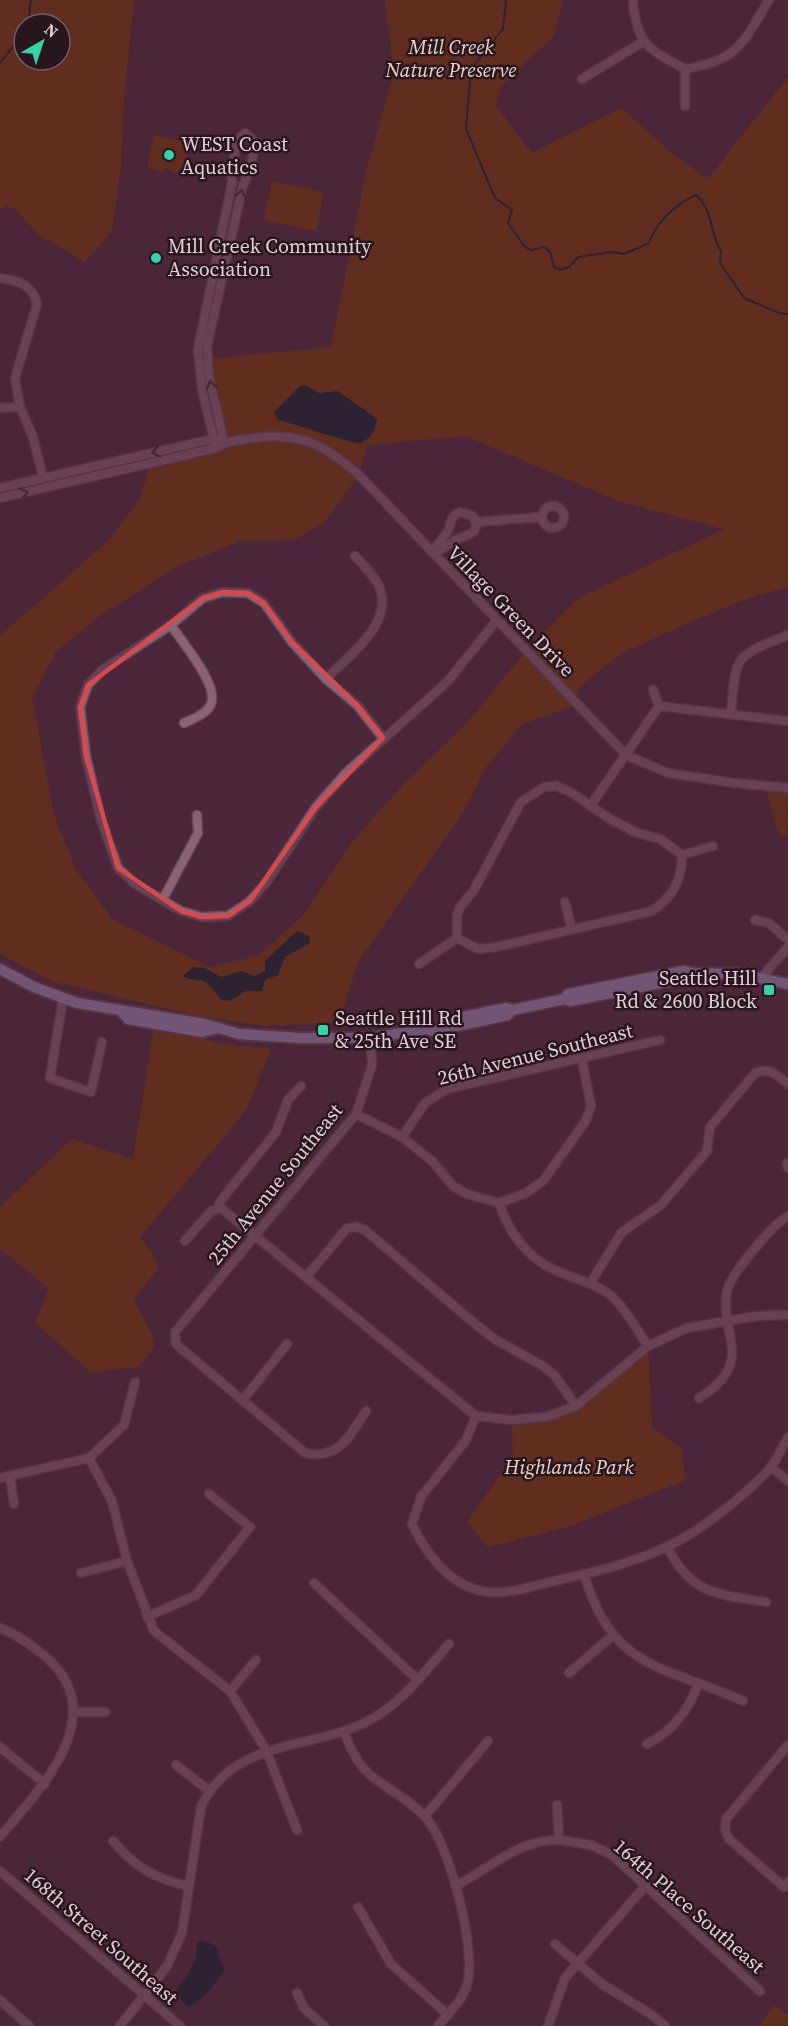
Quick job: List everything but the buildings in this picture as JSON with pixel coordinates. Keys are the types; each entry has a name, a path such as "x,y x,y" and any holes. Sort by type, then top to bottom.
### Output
{"main road":[{"path":"0,969 63,999 122,1012 132,1011 205,1024 215,1029 239,1034 300,1038 370,1038 426,1029 430,1024 506,1008 512,1010 565,999 571,1001 685,978 691,973 714,972 762,977 788,984"}],"street":[{"path":"633,0 635,25 644,41 656,53 685,69 709,65 729,57 742,44 769,0"},
{"path":"582,79 644,41"},
{"path":"685,69 685,106"},
{"path":"214,443 202,390 198,349 232,183 237,140 245,134 255,139 256,143 249,173 243,185 207,346 209,377 225,442"},
{"path":"0,278 17,280 28,286 35,295 37,303 15,378 20,406 33,437 43,477"},
{"path":"0,408 20,406"},
{"name":"Village Green Drive","path":"0,488 43,477 214,443 277,435 308,440 331,451 359,476 626,755 668,773 788,788"},
{"name":"Village Green Drive","path":"0,498 214,443"},
{"path":"433,553 438,542 448,532 454,514 468,513 476,522"},
{"path":"476,522 542,518"},
{"path":"433,553 456,539 472,535 476,522"},
{"path":"326,679 373,630 382,614 380,588 355,556"},
{"path":"383,738 358,706 326,679 292,642 264,603 248,593 223,592 203,598 171,625 102,670 88,685 80,707 86,756 101,820 118,868 135,884 181,911 202,917 228,916 249,901 266,884 316,807 346,773 448,681 496,620"},
{"path":"171,625 207,679 213,693 211,706 200,716 184,723"},
{"path":"731,713 735,670 741,659 752,649 788,635"},
{"path":"653,690 659,706"},
{"path":"591,804 659,706"},
{"path":"659,706 788,721"},
{"path":"457,938 457,915 460,907 474,890 521,802 544,787 557,786 635,832 660,839 682,855"},
{"path":"163,899 198,833 197,815"},
{"path":"682,855 714,846"},
{"path":"457,938 477,949 639,915 661,904 682,874 682,855"},
{"path":"565,902 572,930"},
{"path":"755,920 769,923 788,940"},
{"path":"419,964 457,938"},
{"path":"762,977 788,947"},
{"path":"63,999 50,1078 91,1092 102,1042"},
{"name":"25th Avenue Southeast","path":"243,1400 176,1344 173,1338 175,1332 356,1114 372,1065 370,1038"},
{"name":"26th Avenue Southeast","path":"402,1137 425,1103 441,1092 660,1040"},
{"path":"356,1114 402,1137 432,1161 453,1186 467,1194 499,1203 526,1193 543,1181 585,1122 591,1106 582,1059"},
{"path":"591,1282 621,1232 676,1191 707,1151 710,1127 754,1073 764,1069 772,1071 788,1084"},
{"path":"185,1241 211,1211 220,1206 276,1132 288,1100 301,1086"},
{"path":"499,1203 508,1228 521,1245 560,1273 591,1282 612,1296 648,1346"},
{"path":"220,1206 476,1416 512,1420 546,1417 576,1406 648,1346 687,1328 756,1316 788,1315"},
{"path":"699,1398 712,1390 724,1376 731,1358 733,1343 726,1293 730,1281 774,1228 788,1216"},
{"path":"307,1276 347,1228 356,1227 365,1230 474,1324 496,1340 543,1366 555,1376 576,1406"},
{"path":"287,1344 243,1400 305,1453 324,1455 336,1450 345,1442 366,1412"},
{"path":"0,1478 89,1458 124,1425 135,1382"},
{"path":"476,1416 466,1440 421,1497 412,1524 421,1543 434,1560 469,1587 483,1591 504,1592 584,1574 667,1547 723,1510 771,1467 788,1437"},
{"path":"89,1458 112,1501 127,1561 147,1617 160,1638 230,1691 266,1750 297,1830"},
{"path":"771,1467 788,1481"},
{"path":"10,1477 15,1504"},
{"path":"147,1617 196,1595 250,1527 209,1494"},
{"path":"667,1547 682,1573 703,1590 766,1602"},
{"path":"81,1573 127,1561"},
{"path":"584,1574 599,1616 612,1636 630,1653 650,1666 743,1701"},
{"path":"314,1583 418,1680"},
{"path":"0,1628 17,1635 58,1668 67,1684 75,1712 59,1762 45,1784 0,1837"},
{"path":"569,1673 612,1636"},
{"path":"120,2026 167,1965 182,1933 201,1807 208,1790 235,1769 266,1750 343,1731 367,1722 387,1709 418,1680 449,1644"},
{"path":"230,1691 256,1660"},
{"path":"647,1744 673,1726 686,1712 698,1684"},
{"path":"75,1712 105,1712"},
{"path":"343,1731 357,1760 368,1773 425,1816 443,1847 470,1945 470,1963 466,1985 460,2000 438,2026"},
{"path":"425,1816 488,1741"},
{"path":"786,1884 729,1839 725,1830 726,1819 788,1745"},
{"path":"0,1747 45,1784"},
{"path":"176,1765 208,1790"},
{"path":"557,1805 560,1840"},
{"name":"164th Place Southeast","path":"454,1887 482,1873 510,1853 532,1845 560,1840 591,1845 612,1855 760,1991"},
{"path":"113,1841 141,1869 167,1882 189,1886"},
{"name":"168th Street Southeast","path":"0,1871 180,2026"},
{"path":"548,2026 565,1978 646,1885"},
{"path":"358,1907 391,1964 448,2015"},
{"path":"555,1944 602,1984 652,2015 665,2026"},
{"path":"297,1993 304,2008 324,2026"},
{"path":"0,2000 29,2026"}],"highlighted area":[{"path":"223,592 248,593 264,603 292,642 358,706 383,738 316,807 250,901 228,916 202,917 181,911 118,868 86,756 80,707 88,685 203,598"}],"green space":[{"path":"0,0 134,0 124,97 121,166 112,231 85,262 38,234 16,209 7,206 0,209"},
{"name":"Mill Creek Nature Preserve","path":"385,0 563,0 553,37 502,85 496,106 532,153 621,108 673,154 708,179 788,77 788,587 749,598 620,654 579,687 578,704 522,724 487,766 463,813 358,962 339,1022 266,1026 194,1015 52,981 0,954 0,636 109,540 140,499 151,463 224,442 208,359 331,347 367,168 394,73","holes":["465,436 621,502 724,529 577,599 526,651 467,723 402,786 353,841 305,913 260,955 210,967 113,920 76,870 54,815 32,698 56,652 98,617 178,566 241,541 295,539 323,524 359,475 367,445"]},
{"name":"WEST Coast Aquatics","path":"154,135 190,143 185,169 179,168 177,174 165,168 163,172 147,168"},
{"path":"272,181 324,192 316,231 264,220"},
{"path":"765,786 788,788 787,840 778,833"},
{"path":"154,1027 223,1044 271,1049 246,1110 140,1237 157,1261 157,1270 134,1299 149,1329 154,1348 138,1367 91,1372 35,1323 49,1288 0,1249 0,1207 72,1139 133,1159"},
{"name":"Highlands Park","path":"648,1346 652,1427 682,1449 685,1480 571,1526 488,1547 467,1522 513,1457 512,1420 546,1417 576,1406"},
{"path":"773,2005 788,2015 788,2026 760,2026"}],"water":[{"path":"301,385 308,386 319,393 338,391 370,414 377,420 370,436 361,443 356,443 278,420 274,412"},
{"path":"297,931 309,936 310,943 285,957 278,975 265,980 262,991 246,991 230,1001 222,1000 206,983 183,976 193,967 205,968 221,977 241,971 255,976 265,971 265,961"},
{"path":"202,1940 216,1946 224,1971 204,1997 188,2006 182,2002 177,1989 191,1968 197,1944"}],"waterway":[{"path":"30,12 31,0"},
{"path":"506,0 503,29 471,69 466,129 495,198 512,210 508,223 525,247 531,250 545,247 550,252 554,267 560,270 569,267 578,257 611,252 624,254 649,243 661,221 681,203 696,195 709,215 714,236 721,251 720,263 744,298 779,313 788,314"},
{"path":"0,63 12,48"}],"place":[{"name":"WEST Coast Aquatics","path":"169,155"},
{"name":"Mill Creek Community Association","path":"156,258"},
{"name":"Seattle Hill Rd & 2600 Block","path":"769,990"},
{"name":"Seattle Hill Rd & 25th Ave SE","path":"323,1030"}]}
